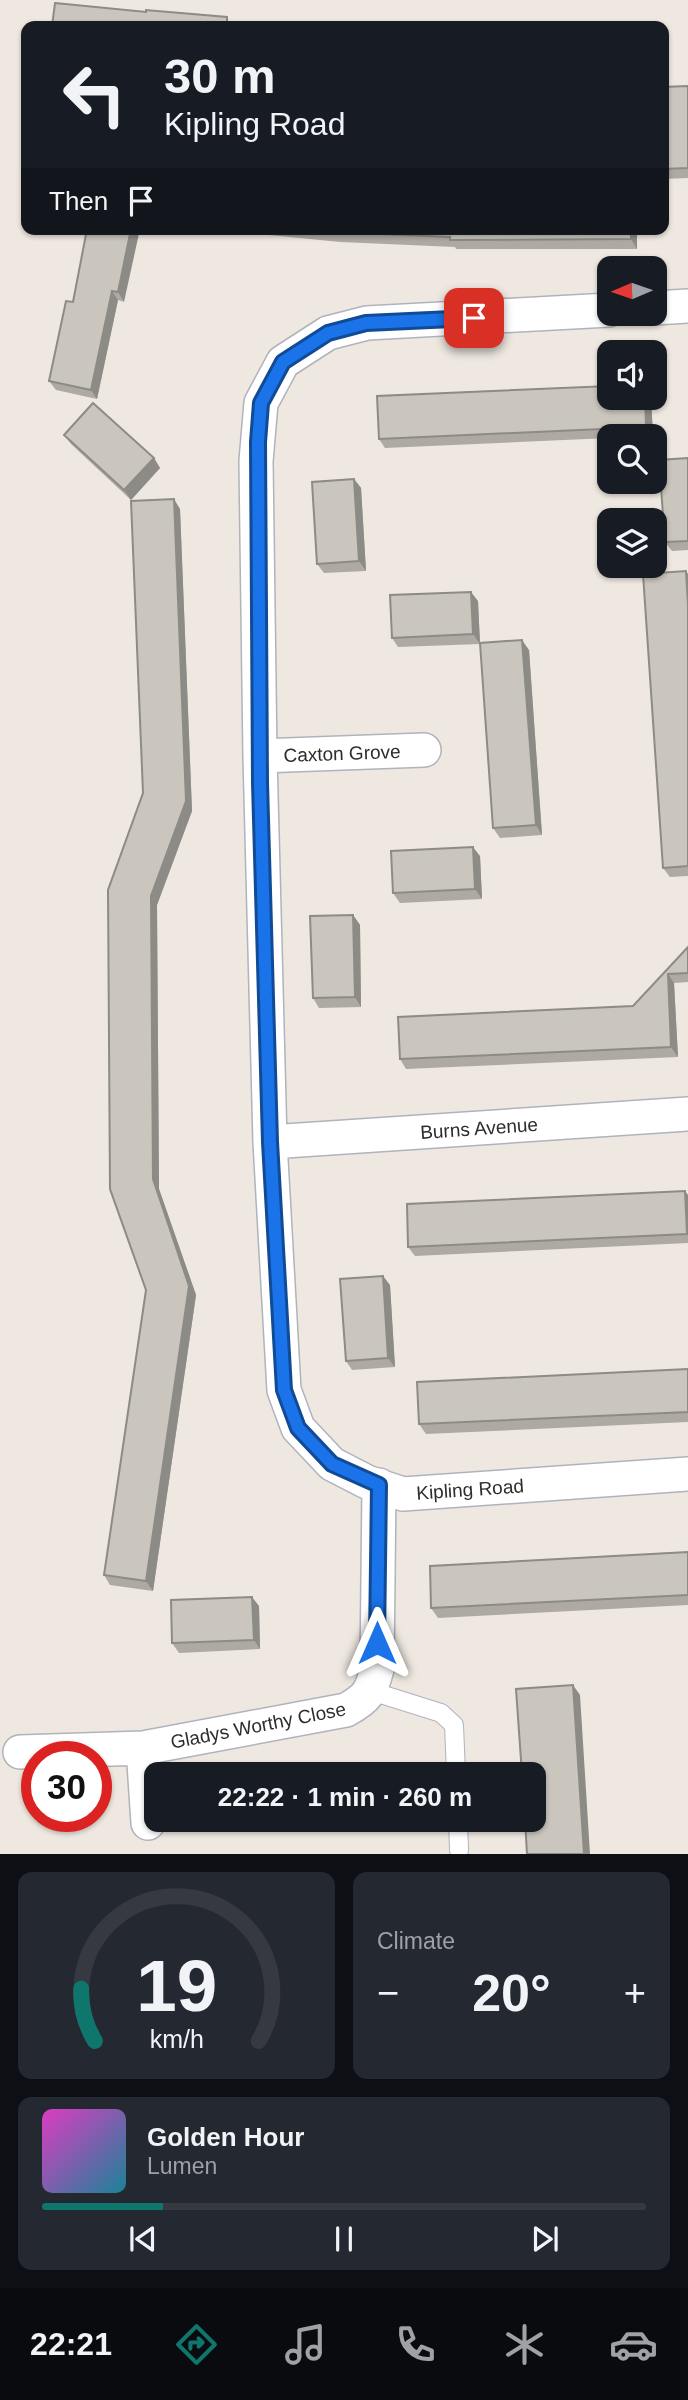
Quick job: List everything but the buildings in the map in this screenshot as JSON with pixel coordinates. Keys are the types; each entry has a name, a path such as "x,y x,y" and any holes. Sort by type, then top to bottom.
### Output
{"street":[{"path":"667,307 688,306"},
{"name":"Kipling Road","path":"597,311 366,323 328,333 283,362 261,403 257,461 260,756 270,1142 284,1390 298,1428 332,1464 403,1494 688,1474"},
{"name":"Caxton Grove","path":"260,756 424,750"},
{"name":"Burns Avenue","path":"270,1142 688,1114"},
{"name":"Gladys Worthy Close","path":"20,1752 143,1748 346,1710 360,1703 371,1691 377,1669 379,1485"},
{"name":"Gladys Worthy Close","path":"143,1748 144,1763"}],"lane":[{"path":"371,1691 441,1713 454,1725 456,1762"},
{"path":"458,1832 459,1850"}],"route":[{"path":"377,1643 379,1485 367,1482 332,1464 298,1428 284,1390 270,1142 260,783 258,442 261,403 283,362 328,333 366,323 474,318"}]}
